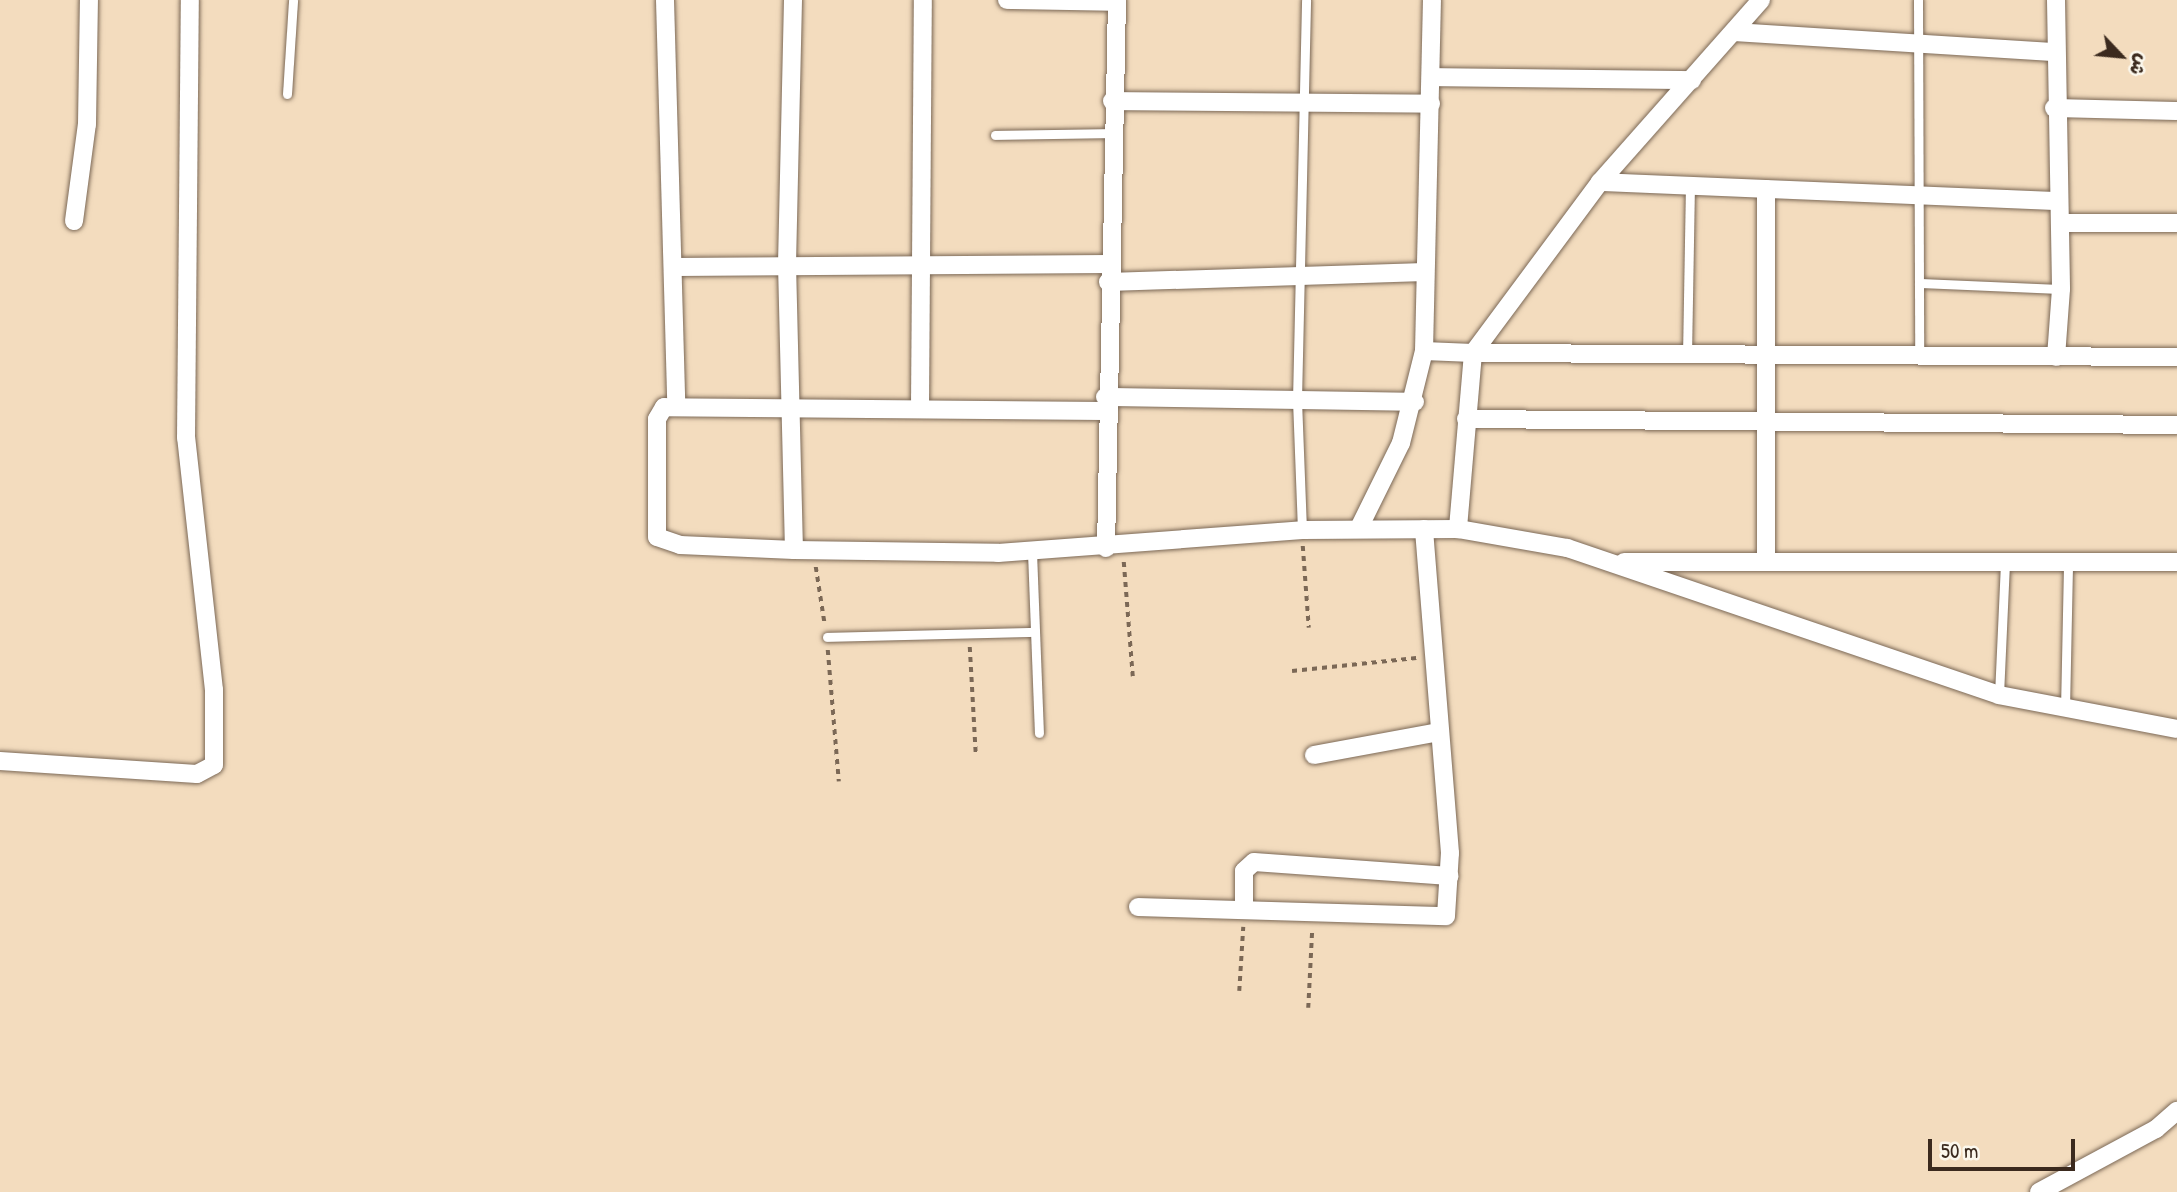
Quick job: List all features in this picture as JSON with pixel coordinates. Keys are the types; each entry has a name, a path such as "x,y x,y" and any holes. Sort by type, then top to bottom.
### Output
{"street":[{"path":"74,220 87,124 89,0"},
{"path":"0,761 197,774 214,765 214,690 186,438 190,0"},
{"path":"664,0 675,267 676,404"},
{"path":"793,0 787,264 793,407 794,550"},
{"path":"920,407 923,0"},
{"path":"1007,0 1117,1 1104,404 1115,547"},
{"path":"1359,528 1415,402 1424,351 1433,0"},
{"path":"1458,529 1472,353 1600,182 1761,0"},
{"path":"2056,0 2054,108 2061,289 2056,356"},
{"path":"1735,32 2055,52"},
{"path":"1432,76 1692,80"},
{"path":"1112,101 1431,104"},
{"path":"2054,108 2177,111"},
{"path":"1600,182 2058,201"},
{"path":"1766,189 1763,358 1766,562"},
{"path":"2060,223 2177,223"},
{"path":"675,267 787,264 1108,264"},
{"path":"1108,282 1425,272"},
{"path":"1424,351 1687,359 2177,357"},
{"path":"1415,402 1297,400 920,407 676,404 660,410 657,419 657,537 680,545 813,551 1032,552 1302,530 1458,529 1613,562 1702,598 1999,695 2177,729"},
{"path":"1465,419 1763,424 2177,425"},
{"path":"1138,907 1438,919 1448,908 1449,876 1424,529"},
{"path":"1613,562 2177,562"},
{"path":"1314,755 1439,732"},
{"path":"1244,911 1244,871 1254,862 1449,876"},
{"path":"2039,1192 2120,1151 2177,1111"}],"lane":[{"path":"287,94 293,0"},
{"path":"1302,530 1297,400 1305,275 1306,0"},
{"path":"1918,0 1919,358"},
{"path":"995,135 1112,133"},
{"path":"1687,359 1690,186"},
{"path":"1919,283 2061,289"},
{"path":"1032,552 1039,733"},
{"path":"1999,695 2005,562"},
{"path":"2065,709 2068,562"},
{"path":"827,637 970,631 1034,632"}],"path":[{"path":"1302,530 1309,628"},
{"path":"1115,547 1133,677"},
{"path":"813,551 827,637 839,782"},
{"path":"970,631 976,756"},
{"path":"1292,671 1432,657"},
{"path":"1239,991 1244,911"},
{"path":"1308,1008 1313,914"}]}
